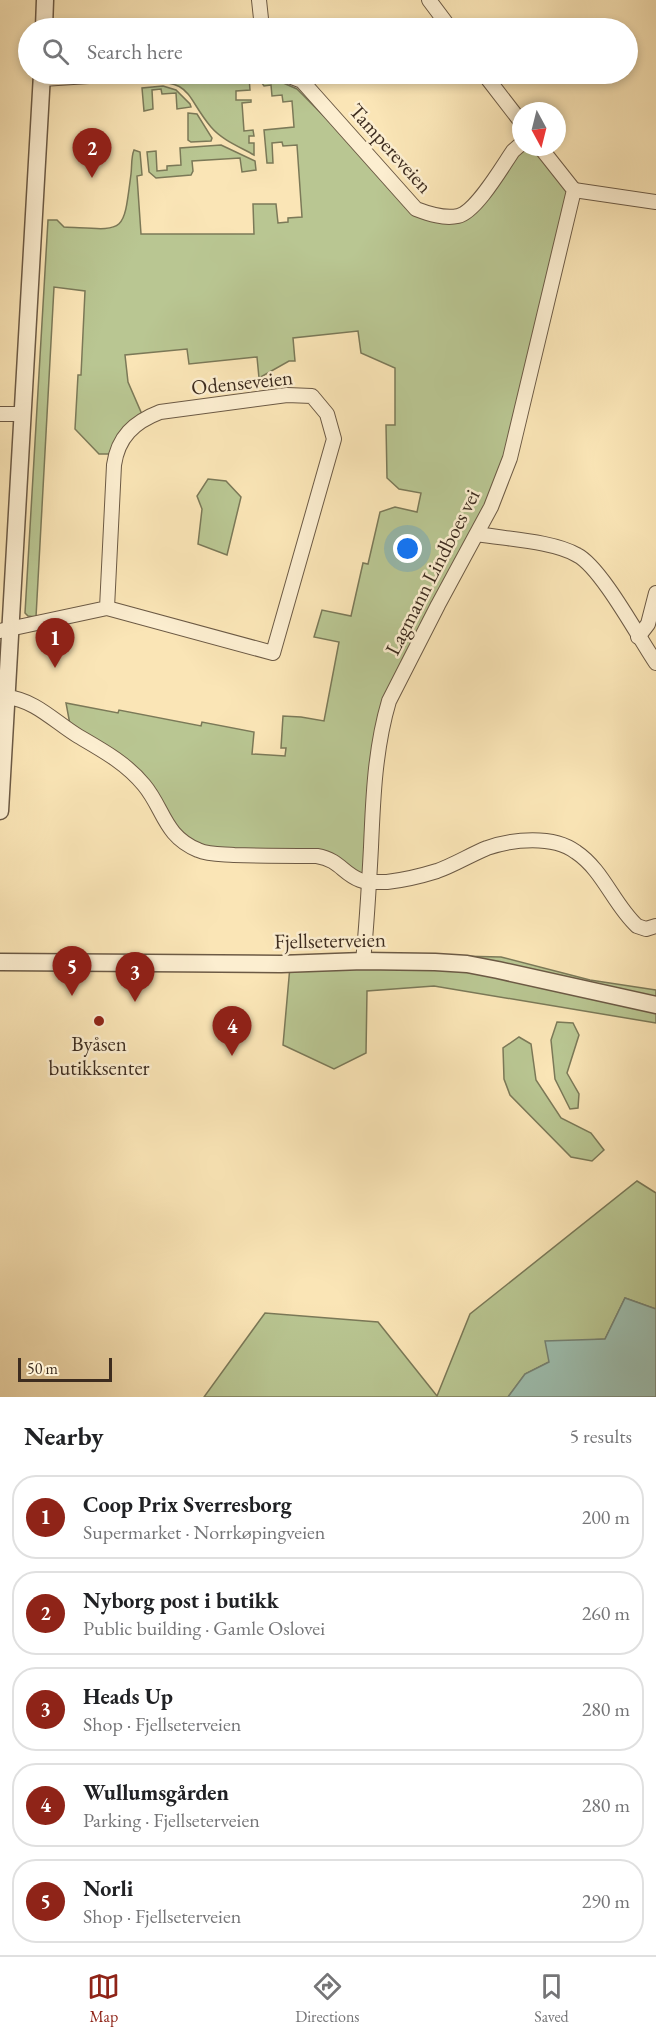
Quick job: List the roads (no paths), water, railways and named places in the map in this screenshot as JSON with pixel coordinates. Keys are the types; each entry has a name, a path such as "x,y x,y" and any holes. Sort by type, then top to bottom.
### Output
{"street":[{"path":"44,18 45,0"},
{"path":"259,0 261,18"},
{"path":"429,0 442,18"},
{"path":"0,811 7,697 5,630 22,414 42,84"},
{"name":"Tampereveien","path":"305,84 416,209 436,216 459,216 471,208 512,152"},
{"path":"492,84 512,110"},
{"path":"547,156 574,190 656,202"},
{"name":"Lagmann Lindboes vei","path":"363,961 373,798 378,757 389,702 491,507 510,458 574,190"},
{"name":"Odenseveien","path":"287,395 312,396 327,414 334,439 273,653 107,608 114,465 119,446 129,431 144,419 160,412 287,395"},
{"path":"0,414 22,414"},
{"path":"477,534 557,547 578,555 602,580 656,663"},
{"path":"638,637 648,624 656,593"},
{"path":"5,630 107,608"},
{"path":"7,697 17,698 42,710 127,768 144,785 163,818 187,845 201,852 326,857 360,880 387,882 438,871 489,848 510,842 559,844 576,851 599,874 634,923 641,928 653,927"},
{"name":"Fjellseterveien","path":"0,962 281,964 363,961 467,964 656,1005"}],"place":[{"name":"Nyborg post i butikk","path":"92,178"},
{"name":"Coop Prix Sverresborg","path":"55,668"},
{"name":"Norli","path":"72,996"},
{"name":"Heads Up","path":"135,1002"},
{"name":"Byåsen butikksenter","path":"99,1021"},
{"name":"Wullumsgården","path":"232,1056"}]}
